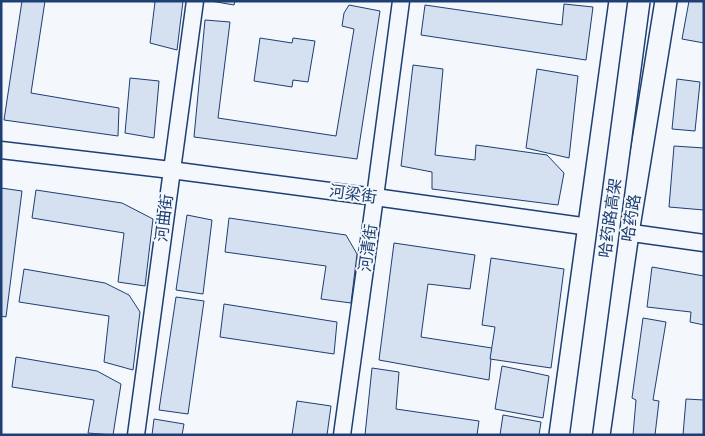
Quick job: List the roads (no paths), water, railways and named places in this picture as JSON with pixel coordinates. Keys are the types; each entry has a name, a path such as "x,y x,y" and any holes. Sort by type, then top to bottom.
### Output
{"highway":[{"path":"560,435 587,228 620,1"},
{"name":"哈药路高架","path":"581,435 639,1"},
{"name":"哈药路","path":"599,435 628,234 666,1"}],"street":[{"name":"河曲街","path":"136,435 195,1"},
{"name":"河清街","path":"342,435 400,1"},
{"name":"河梁街","path":"1,150 171,170 704,243"}]}
